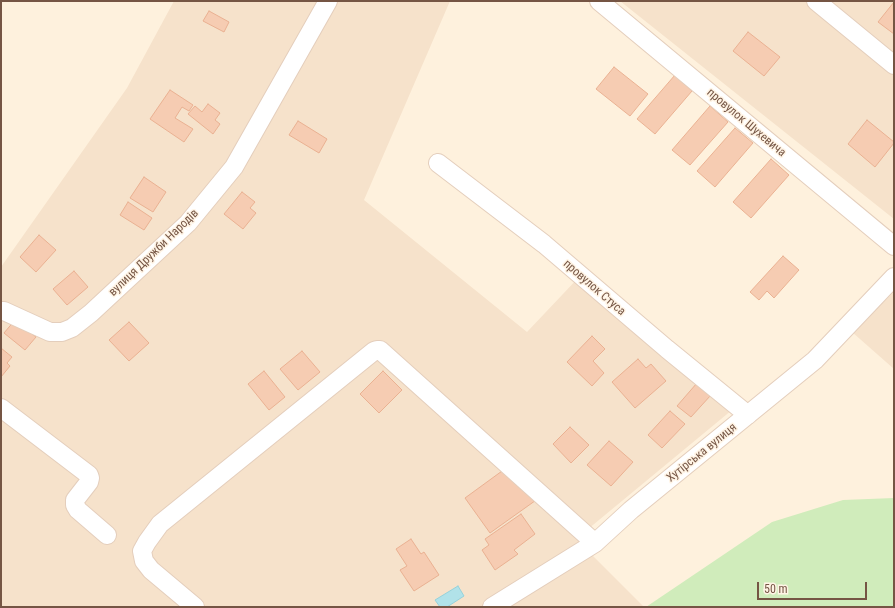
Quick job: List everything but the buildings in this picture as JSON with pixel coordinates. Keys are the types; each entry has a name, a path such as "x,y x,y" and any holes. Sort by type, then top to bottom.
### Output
{"street":[{"name":"вулиця Дружби Народів","path":"1,311 50,332 62,332 72,328 91,313 188,223 234,168 328,1"},
{"name":"провулок Шухевича","path":"599,1 894,246"},
{"path":"816,1 894,64"},
{"name":"провулок Стуса","path":"438,163 544,244 666,349 748,415"},
{"name":"Хутірська вулиця","path":"492,607 595,542 631,510 815,360 894,276"},
{"path":"195,607 151,570 144,561 142,551 147,542 160,524 377,350 380,350 595,542"},
{"path":"1,408 89,475 89,482 75,500 75,505 78,510 107,535"}],"shaded area":[{"path":"174,1 450,1 364,200 527,332 580,276 738,405 576,539 644,607 1,607 1,267 127,88"},
{"path":"620,1 894,1 894,219"},
{"path":"894,292 894,369 852,332"}],"green space":[{"path":"894,498 894,607 646,607 772,522 843,500"}],"water":[{"path":"458,586 464,596 447,607 440,607 435,600"}]}
